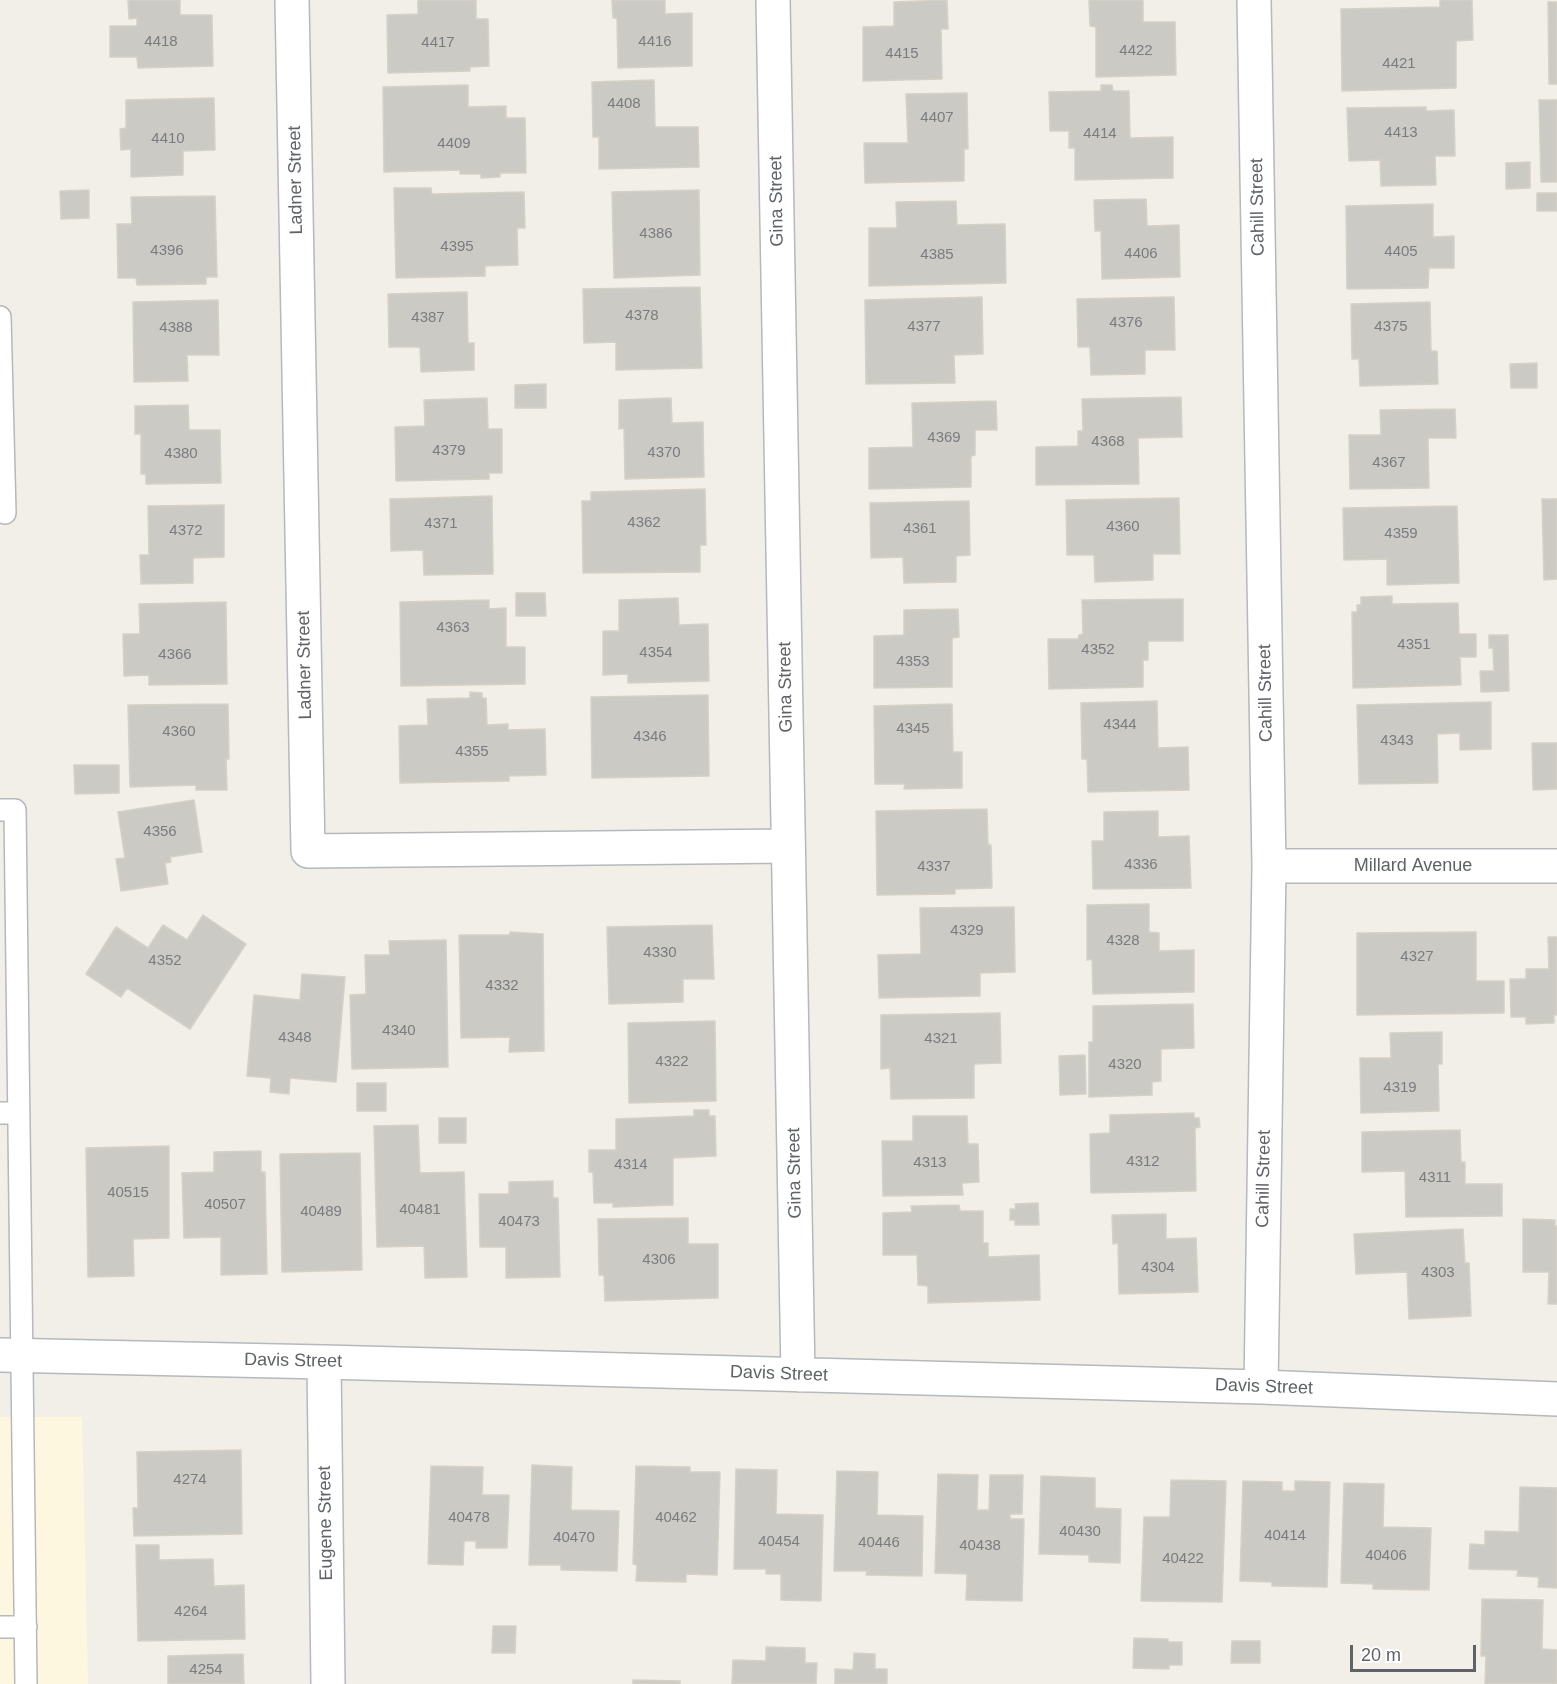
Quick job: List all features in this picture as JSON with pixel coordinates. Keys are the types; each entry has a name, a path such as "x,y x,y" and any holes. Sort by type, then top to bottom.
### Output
{"street":[{"name":"Ladner Street","path":"292,0 308,851 788,846"},
{"name":"Gina Street","path":"773,0 798,1375"},
{"name":"Cahill Street","path":"1254,0 1269,866 1261,1387"},
{"name":"Millard Avenue","path":"1269,866 1557,866"},
{"name":"Davis Street","path":"11,1356 1261,1387 1557,1399"},
{"name":"Eugene Street","path":"324,1362 328,1684"}],"lane":[{"path":"0,317 5,513"},
{"path":"0,810 15,810 9,1113 11,1356 26,1627 26,1684"},
{"path":"0,1627 26,1627"}],"shaded area":[{"path":"0,1417 82,1417 88,1684 0,1684"}],"building":[{"path":"128,0 180,0 180,15 212,15 213,66 138,68 137,57 110,57 110,26 137,26 137,18 129,19"},
{"path":"418,0 476,0 476,19 488,19 489,66 470,67 470,71 388,73 387,15 418,14"},
{"path":"612,0 665,0 665,14 692,13 692,66 618,68 617,18 613,18"},
{"path":"947,0 948,29 941,29 942,79 863,81 863,27 894,26 894,2"},
{"path":"1089,0 1143,0 1143,22 1175,22 1176,75 1096,77 1096,27 1090,26"},
{"path":"1440,0 1472,0 1473,40 1456,41 1456,88 1342,91 1341,9 1440,7"},
{"path":"1548,2 1557,2 1557,84 1549,84"},
{"path":"654,80 655,127 698,127 699,167 599,169 599,137 593,137 592,82"},
{"path":"468,85 468,107 506,106 506,118 525,118 526,173 500,173 500,177 481,178 481,174 460,174 460,170 384,172 383,87"},
{"path":"1101,85 1112,85 1113,91 1129,91 1130,138 1173,137 1173,178 1075,180 1075,148 1069,148 1069,131 1050,131 1049,92 1101,91"},
{"path":"967,93 968,149 964,149 964,181 865,183 864,143 908,143 906,94"},
{"path":"214,98 215,150 183,151 183,175 131,177 131,149 121,150 120,129 126,128 126,100"},
{"path":"1539,100 1557,100 1557,182 1541,182"},
{"path":"1426,107 1426,111 1454,110 1455,156 1435,156 1436,185 1381,186 1380,160 1349,161 1347,108"},
{"path":"1530,162 1530,188 1506,189 1506,163"},
{"path":"394,188 431,188 432,194 524,192 525,228 517,228 518,265 485,266 485,276 396,278"},
{"path":"89,190 89,218 61,219 60,191"},
{"path":"699,190 700,275 614,278 612,192"},
{"path":"1537,193 1557,193 1557,211 1537,211"},
{"path":"215,196 217,277 206,277 206,284 137,285 136,278 118,278 117,224 132,224 131,197"},
{"path":"1146,199 1147,226 1179,225 1180,277 1102,279 1101,231 1095,231 1094,200"},
{"path":"956,201 957,225 1005,224 1006,283 869,286 869,228 897,228 896,202"},
{"path":"1433,204 1433,237 1454,236 1454,268 1429,268 1428,288 1347,289 1346,206"},
{"path":"700,287 702,368 616,370 616,342 584,343 583,289"},
{"path":"467,292 468,343 474,343 474,370 421,372 420,347 389,347 388,294"},
{"path":"982,297 983,354 954,355 955,383 866,384 865,300"},
{"path":"1174,297 1175,350 1145,350 1145,374 1091,375 1090,347 1078,347 1077,299"},
{"path":"218,300 219,355 187,355 188,381 134,382 133,302"},
{"path":"1430,302 1431,351 1437,351 1438,384 1360,386 1359,359 1352,359 1351,304"},
{"path":"1537,363 1537,388 1511,388 1510,364"},
{"path":"546,384 546,408 515,408 515,385"},
{"path":"1181,397 1182,437 1138,438 1139,484 1036,485 1036,447 1078,446 1078,431 1083,431 1082,399"},
{"path":"487,398 488,429 502,429 502,473 489,473 489,479 396,481 395,427 425,426 424,400"},
{"path":"671,398 672,423 703,422 704,477 625,479 624,428 619,429 619,400"},
{"path":"996,401 997,430 975,430 975,455 971,456 971,487 869,489 869,448 913,447 912,403"},
{"path":"188,405 189,430 220,430 221,483 146,484 146,474 141,474 141,434 135,434 135,406"},
{"path":"1455,409 1456,438 1428,438 1429,488 1350,489 1349,435 1381,435 1380,410"},
{"path":"705,489 706,545 700,545 700,572 583,573 582,501 591,501 591,492"},
{"path":"492,496 493,574 424,575 423,550 391,551 390,499"},
{"path":"1179,498 1180,554 1153,554 1153,580 1095,582 1094,555 1067,555 1066,500"},
{"path":"1542,499 1557,499 1557,579 1544,580"},
{"path":"969,501 970,555 956,556 956,582 904,583 903,557 871,558 870,503"},
{"path":"224,505 224,557 193,558 193,583 141,584 140,555 149,555 148,506"},
{"path":"1457,506 1459,583 1387,585 1387,559 1344,560 1343,508"},
{"path":"516,593 545,593 546,616 516,616"},
{"path":"1392,596 1392,604 1458,603 1459,634 1476,634 1476,657 1460,657 1461,685 1353,688 1352,612 1357,612 1357,605 1361,605 1361,597"},
{"path":"678,598 679,625 708,624 709,681 628,683 628,674 603,675 603,631 619,631 619,600"},
{"path":"1183,599 1183,641 1148,641 1148,660 1143,660 1143,687 1049,689 1048,639 1078,639 1079,635 1083,634 1082,600"},
{"path":"489,600 489,609 506,608 506,647 525,647 525,684 401,686 400,602"},
{"path":"226,602 227,684 149,685 149,675 124,676 123,634 140,634 139,604"},
{"path":"958,609 959,637 952,638 952,687 874,688 874,636 904,635 904,610"},
{"path":"1489,635 1508,635 1509,691 1481,692 1480,671 1494,671 1493,648 1489,648"},
{"path":"470,692 482,693 482,698 486,698 487,725 508,724 508,730 545,729 546,775 509,776 509,781 400,783 399,726 428,725 427,699 470,698"},
{"path":"708,695 709,776 592,778 591,697"},
{"path":"1157,701 1158,748 1188,747 1189,790 1088,792 1087,759 1082,759 1081,703"},
{"path":"1491,702 1491,749 1460,750 1460,733 1437,734 1438,783 1359,784 1357,705"},
{"path":"228,704 227,790 196,790 196,785 130,787 128,705"},
{"path":"952,704 953,752 962,752 962,788 904,789 905,784 875,784 874,706"},
{"path":"1532,743 1557,743 1557,789 1533,790"},
{"path":"74,765 119,765 119,793 75,794"},
{"path":"194,800 202,852 170,857 171,862 165,863 168,884 121,891 116,859 125,858 118,812"},
{"path":"987,809 992,888 955,889 955,894 877,895 876,811"},
{"path":"1158,811 1158,837 1189,836 1191,888 1093,889 1092,841 1104,841 1104,812"},
{"path":"1149,904 1149,932 1159,933 1159,951 1194,950 1194,992 1093,994 1092,959 1087,960 1087,905"},
{"path":"1014,907 1015,972 980,973 980,996 879,998 878,955 921,954 920,908"},
{"path":"203,915 246,944 190,1029 127,988 121,997 86,974 116,927 148,948 163,925 187,940"},
{"path":"712,925 714,979 683,979 683,1002 609,1004 607,927"},
{"path":"510,932 543,934 544,1051 509,1052 510,1037 461,1038 459,935 510,935"},
{"path":"1476,932 1476,981 1504,981 1504,1013 1357,1015 1357,933"},
{"path":"1548,937 1557,937 1557,1015 1554,1015 1554,1023 1526,1024 1526,1017 1511,1017 1510,979 1526,979 1526,969 1549,969"},
{"path":"446,940 448,1067 352,1069 350,995 366,994 365,955 390,955 389,941"},
{"path":"302,974 345,977 336,1082 290,1078 289,1094 270,1092 271,1078 247,1076 254,995 300,1000"},
{"path":"1193,1004 1194,1048 1161,1049 1161,1081 1152,1082 1152,1095 1089,1097 1089,1042 1093,1042 1093,1006"},
{"path":"1000,1013 1001,1063 974,1064 974,1098 891,1099 890,1068 881,1069 881,1015"},
{"path":"715,1021 716,1101 629,1103 628,1023"},
{"path":"1442,1032 1442,1064 1438,1064 1439,1111 1361,1113 1360,1058 1391,1058 1390,1033"},
{"path":"1085,1055 1086,1094 1060,1095 1059,1056"},
{"path":"357,1083 386,1083 386,1111 357,1111"},
{"path":"694,1110 709,1110 709,1116 715,1116 716,1156 673,1158 673,1205 613,1207 613,1203 594,1203 593,1172 589,1172 589,1150 616,1150 616,1119 694,1116"},
{"path":"1194,1113 1194,1118 1199,1118 1200,1127 1195,1128 1196,1191 1091,1193 1090,1134 1110,1133 1110,1115"},
{"path":"913,1116 967,1116 968,1144 978,1144 979,1182 962,1183 963,1195 883,1196 882,1141 913,1141"},
{"path":"439,1118 466,1118 466,1143 439,1143"},
{"path":"418,1125 420,1173 464,1172 467,1277 425,1278 424,1246 377,1247 374,1126"},
{"path":"1460,1130 1461,1162 1465,1162 1465,1184 1502,1184 1502,1216 1406,1217 1405,1171 1362,1172 1362,1132"},
{"path":"169,1146 169,1238 133,1239 134,1276 88,1277 86,1148"},
{"path":"261,1151 261,1172 265,1172 267,1274 221,1275 221,1237 184,1238 182,1173 214,1172 214,1152"},
{"path":"360,1153 362,1270 282,1272 280,1154"},
{"path":"553,1181 553,1198 558,1198 560,1277 506,1278 506,1247 480,1247 479,1194 509,1194 509,1182"},
{"path":"1038,1203 1039,1225 1015,1225 1015,1220 1010,1220 1010,1209 1016,1209 1015,1204"},
{"path":"959,1205 960,1211 983,1211 983,1243 988,1243 988,1257 1039,1255 1040,1300 928,1303 928,1286 918,1285 917,1255 883,1255 883,1213 912,1212 911,1206"},
{"path":"1166,1214 1166,1239 1196,1238 1198,1292 1119,1294 1118,1243 1113,1244 1112,1215"},
{"path":"688,1218 688,1244 718,1244 718,1298 605,1301 604,1275 599,1275 598,1219"},
{"path":"1523,1219 1555,1220 1555,1226 1557,1226 1557,1304 1548,1304 1549,1272 1523,1272"},
{"path":"1463,1229 1465,1263 1469,1263 1471,1316 1409,1319 1407,1272 1356,1274 1354,1234"},
{"path":"241,1450 242,1534 134,1536 133,1508 138,1508 137,1452"},
{"path":"532,1465 572,1467 571,1510 619,1511 617,1571 561,1570 561,1565 529,1565"},
{"path":"431,1466 483,1467 482,1495 509,1495 507,1548 476,1548 476,1541 464,1541 463,1565 428,1564"},
{"path":"636,1466 690,1467 690,1472 720,1472 717,1575 686,1574 686,1582 636,1581 637,1565 633,1564"},
{"path":"736,1469 777,1470 776,1514 823,1515 821,1601 781,1600 781,1574 766,1574 766,1569 734,1569"},
{"path":"837,1471 878,1472 877,1515 923,1516 922,1576 866,1575 867,1571 834,1571"},
{"path":"938,1474 978,1475 977,1510 989,1510 990,1475 1023,1475 1022,1514 1010,1514 1010,1519 1024,1519 1022,1601 966,1600 967,1574 935,1573"},
{"path":"1041,1476 1095,1478 1095,1508 1121,1509 1120,1563 1089,1562 1089,1555 1039,1554"},
{"path":"1171,1480 1226,1481 1222,1602 1141,1601 1144,1517 1170,1517"},
{"path":"1243,1481 1282,1482 1282,1491 1295,1491 1295,1481 1330,1482 1327,1587 1272,1586 1272,1582 1240,1581"},
{"path":"1344,1483 1384,1484 1383,1527 1431,1528 1429,1590 1373,1589 1373,1584 1341,1583"},
{"path":"1520,1487 1557,1488 1557,1588 1538,1587 1539,1577 1517,1576 1518,1570 1469,1569 1470,1544 1485,1545 1485,1531 1519,1532"},
{"path":"136,1545 159,1545 159,1560 213,1559 214,1586 244,1585 245,1639 138,1641"},
{"path":"1482,1599 1543,1600 1542,1649 1557,1650 1557,1684 1485,1684 1486,1656 1481,1656"},
{"path":"493,1626 516,1626 515,1653 492,1653"},
{"path":"1134,1638 1168,1639 1168,1642 1182,1642 1182,1665 1169,1665 1169,1669 1133,1668"},
{"path":"1232,1641 1260,1641 1260,1663 1231,1663"},
{"path":"766,1647 805,1648 805,1663 817,1663 816,1684 732,1684 733,1660 766,1661"},
{"path":"854,1653 875,1654 875,1669 887,1669 887,1684 835,1684 835,1669 853,1670"},
{"path":"243,1654 244,1684 168,1684 168,1656"},
{"path":"633,1680 680,1681 680,1684 633,1684"}]}
